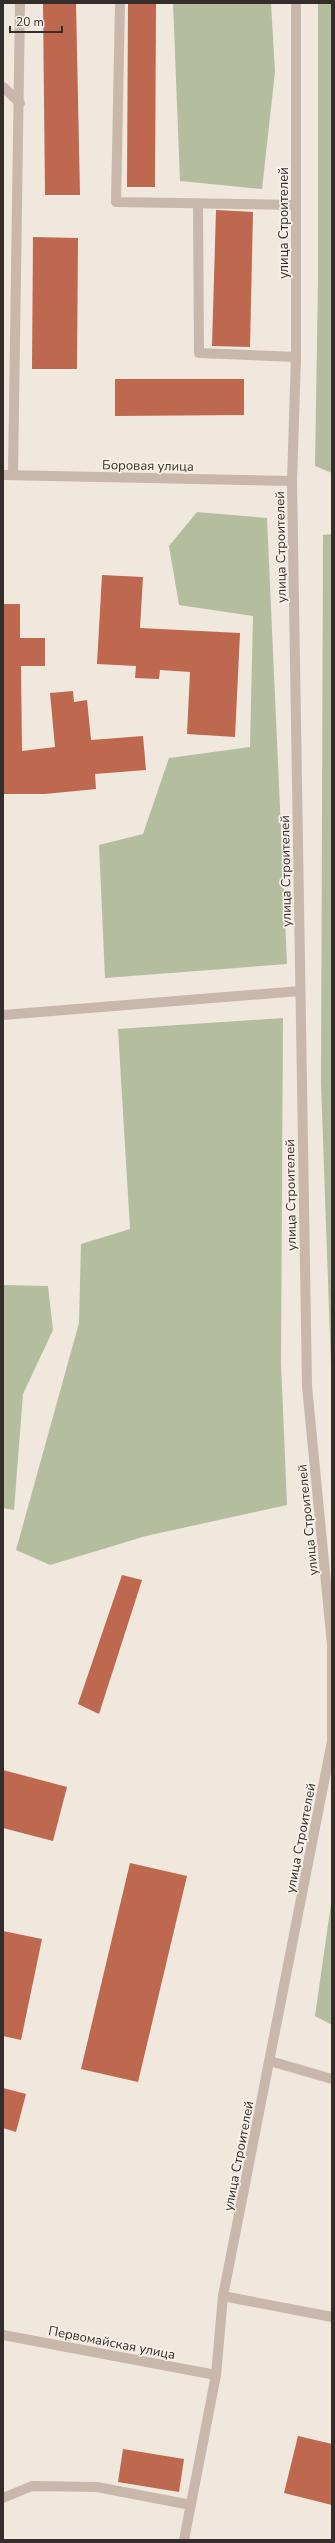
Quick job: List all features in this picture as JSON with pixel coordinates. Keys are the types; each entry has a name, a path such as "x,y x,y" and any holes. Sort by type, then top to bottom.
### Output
{"street":[{"path":"8,475 20,103 20,3"},
{"path":"120,3 116,202 295,205"},
{"name":"улица Строителей","path":"184,2540 216,2375 223,2296 332,1741 332,1646 307,1386 292,480 296,357 296,3"},
{"path":"3,87 20,103"},
{"path":"198,204 199,353 296,357"},
{"name":"Боровая улица","path":"8,475 292,480"},
{"path":"3,1015 300,992"},
{"path":"270,2061 332,2079"},
{"path":"223,2296 332,2317"},
{"name":"Первомайская улица","path":"3,2335 216,2375"},
{"path":"3,2498 32,2486 97,2487 191,2505"}],"green space":[{"path":"173,3 271,3 275,72 262,189 180,181"},
{"path":"318,3 332,3 332,473 315,466 318,280"},
{"path":"197,512 267,518 287,964 105,978 99,845 143,834 169,758 250,747 253,616 179,605 169,546"},
{"path":"332,534 332,1394 321,1083 323,535"},
{"path":"283,1018 281,1363 287,1505 146,1536 50,1565 16,1550 79,1323 81,1244 130,1229 118,1029"},
{"path":"3,1285 48,1286 53,1330 23,1394 14,1510 3,1508"},
{"path":"332,1897 332,2025 315,2016"}],"building":[{"path":"43,3 76,3 80,195 45,195"},
{"path":"128,3 156,3 155,187 127,187"},
{"path":"216,210 253,212 250,347 212,346"},
{"path":"33,237 78,238 77,369 32,369"},
{"path":"115,379 244,379 244,415 115,416"},
{"path":"102,575 143,577 140,628 240,633 235,737 187,734 190,672 160,670 159,679 135,678 136,666 97,664"},
{"path":"3,604 20,604 20,638 45,638 45,666 21,666 22,751 55,747 50,693 73,691 74,702 87,700 91,740 143,736 146,770 95,774 96,789 45,794 3,794"},
{"path":"122,1575 142,1580 99,1714 78,1704"},
{"path":"3,1770 67,1787 53,1841 3,1828"},
{"path":"130,1863 187,1876 138,2082 81,2069"},
{"path":"3,1931 42,1939 21,2040 3,2036"},
{"path":"3,2088 26,2094 16,2132 3,2128"},
{"path":"298,2436 332,2444 332,2505 284,2493"},
{"path":"123,2449 184,2459 179,2492 118,2482"}]}
